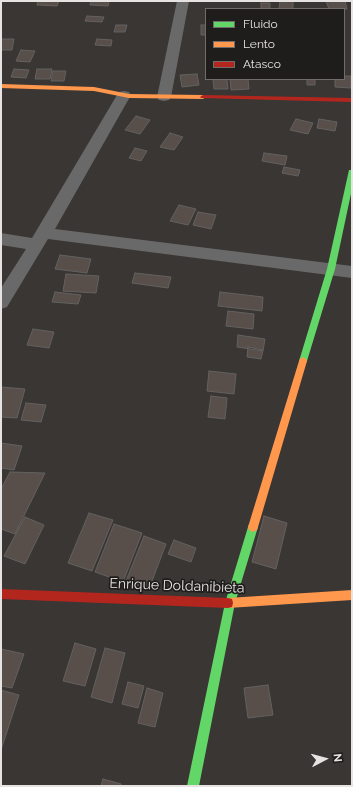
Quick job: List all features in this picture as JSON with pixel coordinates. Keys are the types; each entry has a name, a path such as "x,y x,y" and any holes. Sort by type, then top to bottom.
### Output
{"street":[{"path":"164,97 183,1"},
{"path":"1,86 94,89 124,95 164,97 352,100"},
{"path":"1,302 41,239 124,95"},
{"path":"193,786 230,604 331,269 352,172"},
{"path":"1,239 41,239 352,272"},
{"name":"Enrique Doldanibieta","path":"1,594 230,604 352,595"}],"building":[{"path":"38,1 59,1 57,6 37,5"},
{"path":"91,1 109,1 108,6 90,5"},
{"path":"280,1 293,1 293,8 279,8"},
{"path":"326,1 345,1 347,9 345,8 329,8"},
{"path":"261,3 270,3 270,8 261,8"},
{"path":"87,16 104,17 102,22 85,21"},
{"path":"116,25 127,25 125,32 114,32"},
{"path":"201,25 205,25 205,35 201,35"},
{"path":"1,39 14,39 12,50 1,50"},
{"path":"97,39 112,40 111,46 95,45"},
{"path":"21,50 35,51 30,62 16,61"},
{"path":"14,69 29,70 26,78 11,77"},
{"path":"37,69 52,69 50,79 35,79"},
{"path":"53,71 66,71 64,81 51,81"},
{"path":"197,74 199,85 182,87 180,75"},
{"path":"345,76 351,76 351,88 335,87 335,80 345,80"},
{"path":"213,80 227,80 228,89 214,89"},
{"path":"230,80 248,80 249,89 231,90"},
{"path":"307,80 315,80 315,85 307,85"},
{"path":"136,116 150,120 140,134 125,130"},
{"path":"296,119 313,123 308,134 290,130"},
{"path":"319,119 337,122 335,131 317,128"},
{"path":"170,133 183,137 174,150 160,147"},
{"path":"135,148 147,151 141,161 129,158"},
{"path":"264,153 287,156 285,165 262,161"},
{"path":"284,167 300,170 298,176 282,173"},
{"path":"179,205 196,209 188,225 170,221"},
{"path":"198,212 216,215 211,229 193,225"},
{"path":"60,255 91,259 87,273 55,269"},
{"path":"135,273 171,277 168,288 132,283"},
{"path":"66,274 99,276 96,293 63,291"},
{"path":"55,292 81,295 78,304 52,302"},
{"path":"220,292 263,297 262,311 218,306"},
{"path":"228,311 254,314 253,329 226,326"},
{"path":"33,329 54,332 49,348 27,345"},
{"path":"238,335 265,339 263,351 237,347"},
{"path":"248,347 263,350 261,359 247,357"},
{"path":"209,371 236,374 234,394 207,391"},
{"path":"1,387 25,389 17,418 1,417"},
{"path":"211,396 227,398 225,419 208,417"},
{"path":"26,403 46,405 41,422 21,420"},
{"path":"1,443 22,446 14,470 1,468"},
{"path":"10,472 45,473 15,534 1,529 1,489"},
{"path":"89,513 113,520 92,571 68,563"},
{"path":"264,516 287,523 276,569 252,562"},
{"path":"25,517 44,525 25,564 4,556"},
{"path":"114,524 142,533 123,582 95,572"},
{"path":"144,536 166,544 149,589 126,581"},
{"path":"174,540 196,548 191,562 168,554"},
{"path":"75,643 96,649 85,686 63,681"},
{"path":"105,648 125,653 112,703 91,697"},
{"path":"1,649 24,654 12,688 1,686"},
{"path":"128,682 144,686 138,708 122,704"},
{"path":"268,685 273,715 248,718 244,688"},
{"path":"147,688 163,693 155,727 138,723"},
{"path":"1,690 19,695 1,750"},
{"path":"103,779 121,784 121,786 101,786"}],"traffic: fast":[{"path":"303,361 331,269 352,172"},
{"path":"193,786 230,603 253,527"}],"traffic: slow":[{"path":"1,86 94,89 129,96 203,97"},
{"path":"253,527 303,361"},
{"path":"228,603 352,595"}],"traffic: jam":[{"path":"203,97 352,100"},
{"path":"1,594 228,603"}]}
